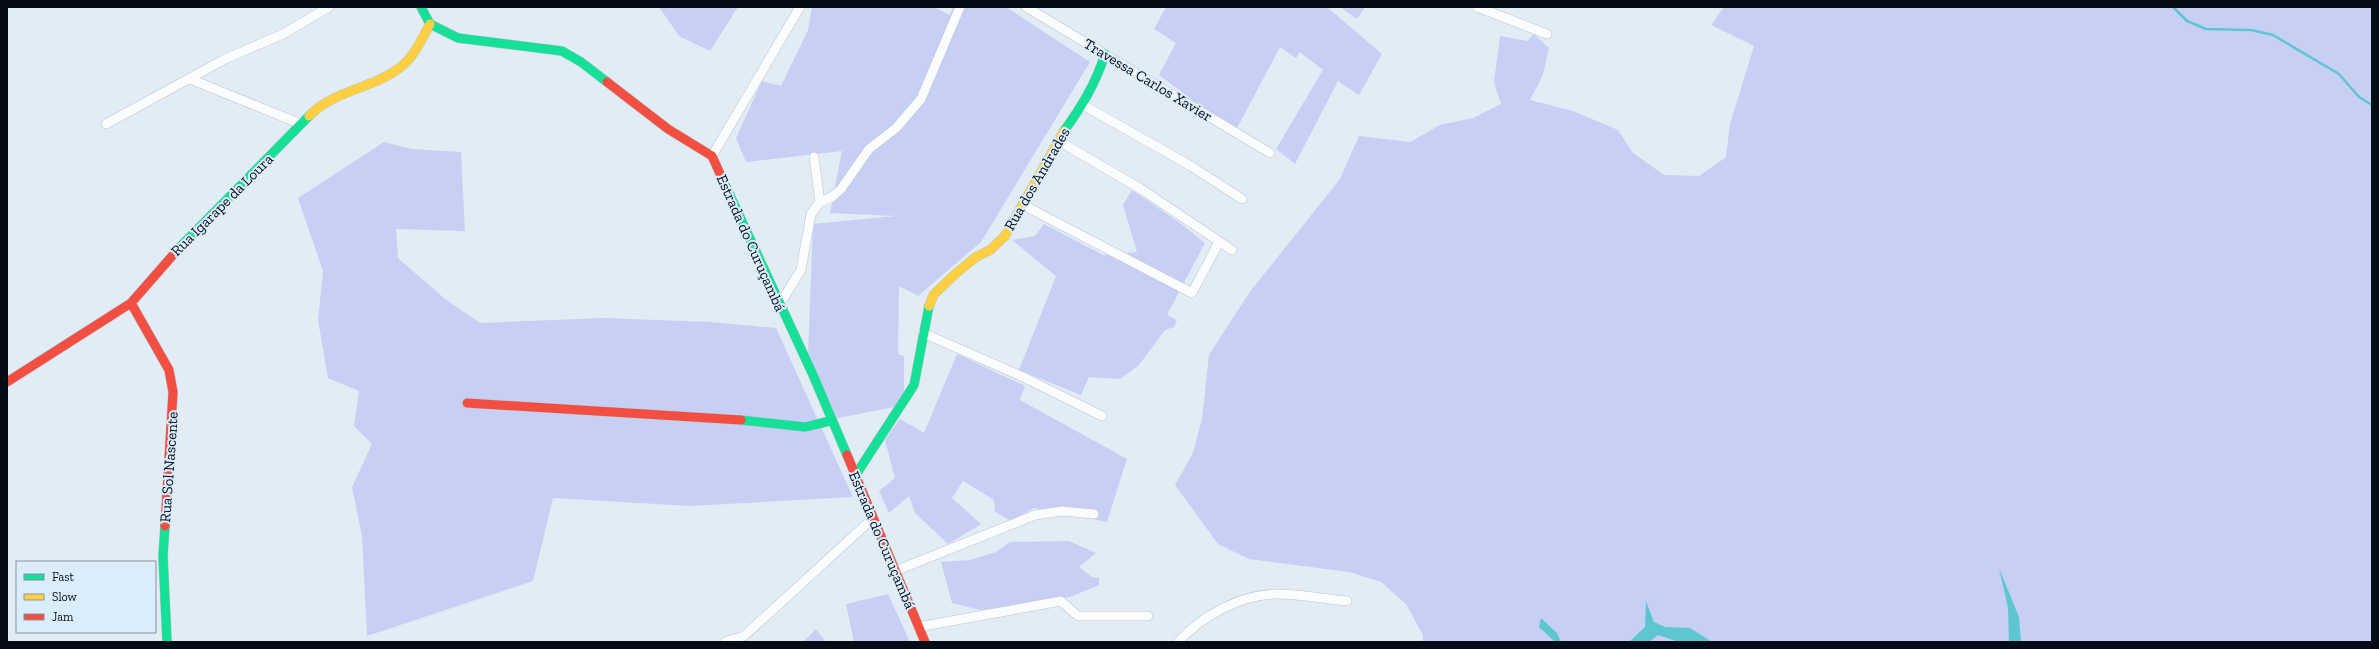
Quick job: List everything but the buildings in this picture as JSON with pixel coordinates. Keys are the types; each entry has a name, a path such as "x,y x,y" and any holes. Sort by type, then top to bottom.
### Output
{"street":[{"path":"106,124 225,60 283,34 329,7"},
{"path":"421,7 430,24"},
{"path":"712,156 800,7"},
{"path":"778,305 801,270 811,214 820,202 832,197 841,189 869,148 896,128 920,99 960,7"},
{"name":"Travessa Carlos Xavier","path":"1026,7 1039,10 1105,54 1270,153"},
{"path":"1477,7 1547,34"},
{"name":"Rua Igarape da Loura","path":"7,382 132,303 168,259 319,105 332,97 402,65 413,54 430,24"},
{"name":"Estrada do Curuçambá","path":"430,24 447,34 468,41 532,46 562,51 581,62 668,129 712,156 778,305 813,375 830,421 896,571 925,642"},
{"name":"Rua dos Andrades","path":"855,476 914,385 927,310 934,294 954,274 990,250 1005,236 1024,205 1057,140 1083,105 1097,79 1105,54"},
{"path":"190,79 301,124"},
{"path":"1083,105 1191,166 1242,199"},
{"path":"1057,140 1141,189 1232,250"},
{"path":"814,157 820,202"},
{"path":"1024,205 1192,293 1219,242"},
{"name":"Rua Sol Nascente","path":"132,303 169,370 173,392 163,556 167,642"},
{"path":"923,333 1021,376 1102,416"},
{"path":"467,403 654,416 716,417 805,426 830,421"},
{"path":"896,571 1035,515 1062,511 1094,514"},
{"path":"725,642 746,639 872,519"},
{"path":"1178,642 1199,623 1221,609 1242,600 1277,594 1347,602"},
{"path":"918,627 1061,601 1078,616 1148,616"}],"shaded area":[{"path":"659,7 738,7 710,51 679,36"},
{"path":"812,7 934,7 950,15 953,7 1006,7 1090,62 981,242 918,296 899,286 898,354 904,356 904,391 894,407 833,419 808,355 813,224 896,216 830,213 842,151 746,162 736,138 762,81 781,86 808,30"},
{"path":"1166,7 1327,7 1382,54 1359,95 1338,81 1295,164 1276,149 1323,70 1300,52 1296,58 1280,47 1235,132 1159,75 1176,43 1154,29"},
{"path":"1340,7 1365,7 1357,19"},
{"path":"1724,7 2372,7 2372,642 1423,642 1423,635 1406,604 1381,582 1349,572 1249,559 1218,544 1175,485 1193,453 1202,419 1209,355 1249,293 1340,179 1359,136 1410,142 1440,125 1473,118 1501,104 1494,82 1500,36 1527,41 1534,34 1549,48 1543,75 1530,100 1573,111 1618,130 1633,153 1664,175 1699,176 1726,157 1730,124 1754,46 1711,25"},
{"path":"384,142 411,149 461,152 465,231 396,229 398,258 445,299 480,323 603,318 711,322 776,328 853,497 690,506 553,498 533,581 367,636 362,536 352,487 372,444 354,426 359,391 328,378 318,320 323,271 298,198"},
{"path":"1132,190 1180,223 1205,243 1167,315 1177,320 1174,327 1165,330 1139,365 1120,379 1089,377 1081,395 1019,370 1056,276 1012,240 1035,236 1044,224 1103,255 1137,252 1123,205"},
{"path":"957,354 1025,386 1020,400 1127,459 1107,522 1034,508 1011,521 995,512 994,500 963,481 952,498 981,524 948,544 915,513 909,496 889,513 879,491 895,478 885,440 900,419 924,433"},
{"path":"1069,541 1096,553 1079,567 1092,577 1099,578 1099,585 1070,597 980,610 952,603 941,562 970,560 996,552 1010,542"},
{"path":"1999,568 2019,617 2021,642 2009,642 2008,608"},
{"path":"888,594 910,642 854,642 846,604"},
{"path":"1646,601 1654,622 1665,627 1690,628 1712,642 1679,642 1658,635 1649,642 1629,642 1645,627"},
{"path":"1541,618 1557,633 1561,642 1555,642 1539,627"},
{"path":"816,629 826,642 803,642"}],"waterway":[{"path":"2173,7 2187,21 2206,29 2251,30 2273,35 2339,74 2359,97 2372,105"}],"traffic: fast":[{"path":"421,7 430,24 458,38 562,51 581,62 607,82"},
{"path":"1064,131 1088,94 1105,54"},
{"path":"180,247 309,116"},
{"path":"721,176 813,375 847,455"},
{"path":"855,476 914,385 929,306"},
{"path":"741,420 805,427 830,421"},
{"path":"165,526 163,556 167,642"}],"traffic: slow":[{"path":"309,116 319,107 331,100 380,79 403,65 415,51 430,24"},
{"path":"929,306 934,294 954,275 976,257 990,250 1005,236 1064,131"}],"traffic: jam":[{"path":"607,82 668,129 712,156 721,176"},
{"path":"7,382 131,303 180,247"},
{"path":"131,303 169,370 173,392 165,526"},
{"path":"467,403 741,420"},
{"path":"847,455 925,642"}]}
